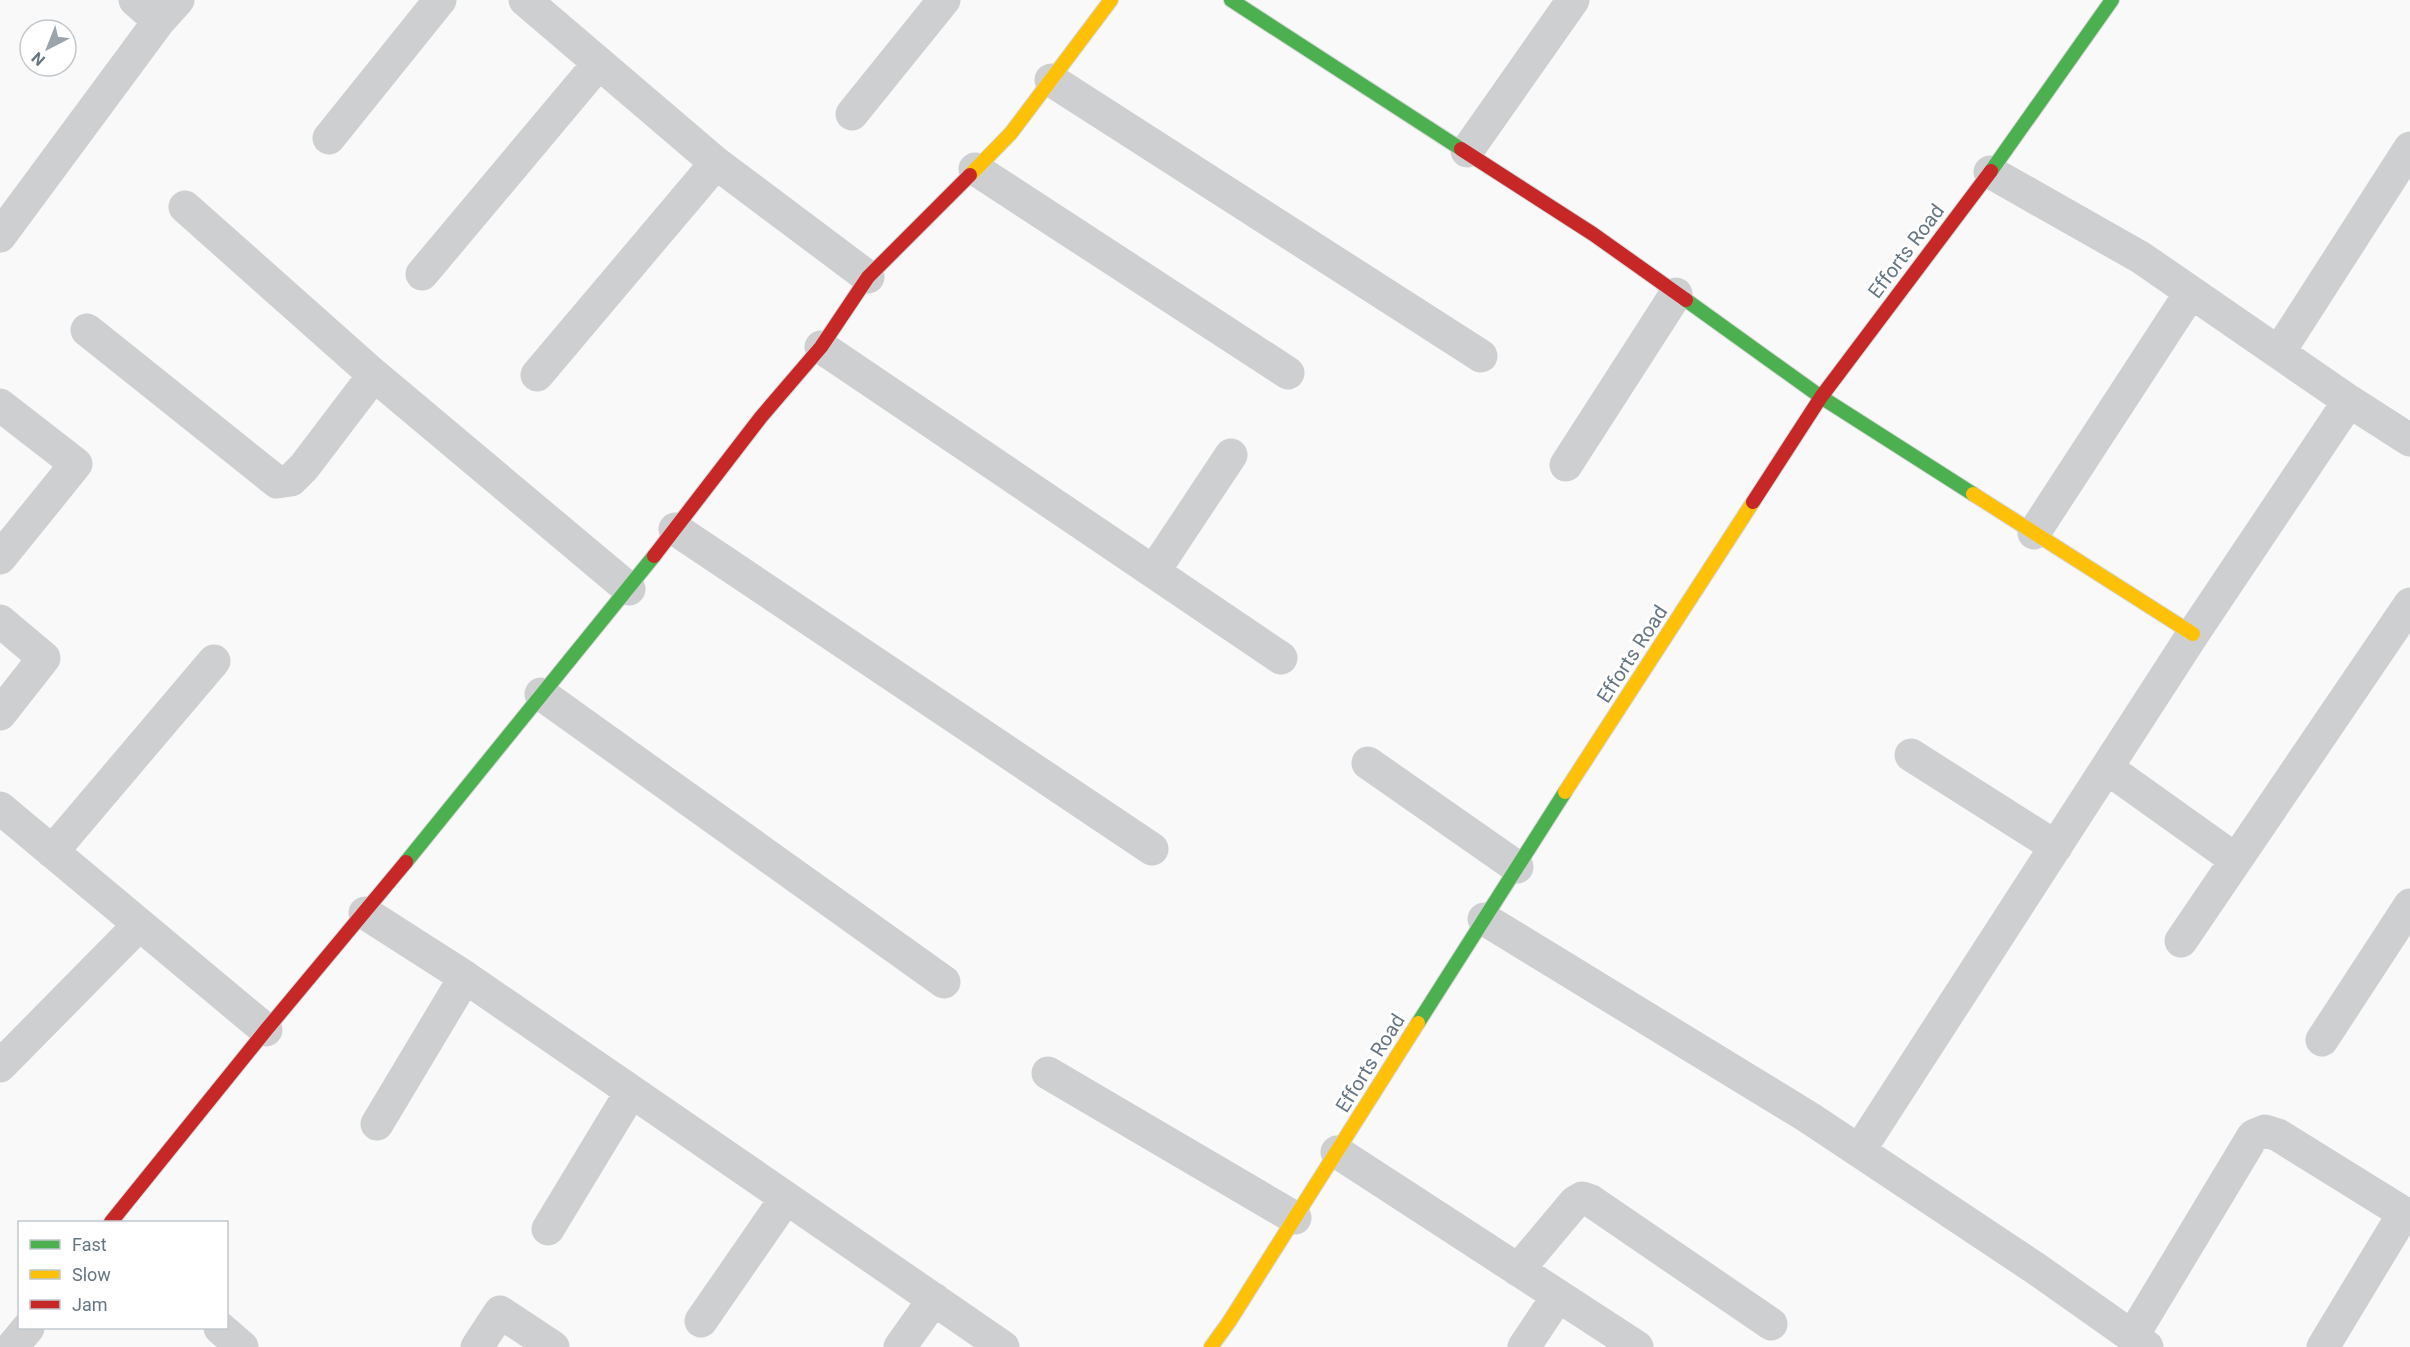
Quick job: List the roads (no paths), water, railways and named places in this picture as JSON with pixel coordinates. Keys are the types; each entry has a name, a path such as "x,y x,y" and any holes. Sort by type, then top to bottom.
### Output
{"street":[{"path":"329,138 440,0"},
{"path":"525,0 716,164 868,277"},
{"path":"852,114 944,0"},
{"path":"112,1221 629,589 762,417 821,347 868,277 1011,133 1111,0"},
{"path":"1231,0 1593,234 1821,397 2193,634"},
{"path":"1467,151 1573,0"},
{"name":"Efforts Road","path":"1211,1347 1517,867 1821,397 1990,172 2112,0"},
{"path":"0,236 157,7"},
{"path":"422,274 599,63"},
{"path":"1051,80 1481,356"},
{"path":"2279,352 2410,148"},
{"path":"537,375 716,164"},
{"path":"975,169 1288,373"},
{"path":"1990,172 2140,257 2349,401 2410,440"},
{"path":"185,207 374,375 629,589"},
{"path":"2034,533 2191,292"},
{"path":"1566,465 1676,294"},
{"path":"87,330 277,482 291,480 304,467 374,375"},
{"path":"821,347 1281,658"},
{"path":"1859,1151 2193,634 2349,401"},
{"path":"0,405 76,464 0,558"},
{"path":"1154,572 1231,454"},
{"path":"675,529 1152,849"},
{"path":"2181,941 2410,604"},
{"path":"0,621 44,658 0,714"},
{"path":"52,852 214,661"},
{"path":"541,694 944,982"},
{"path":"1911,754 2056,847"},
{"path":"1368,763 1517,867"},
{"path":"2107,768 2236,860"},
{"path":"0,808 266,1030"},
{"path":"2322,1040 2410,905"},
{"path":"365,913 465,977 1003,1347"},
{"path":"1484,919 1808,1117 2035,1268 2140,1342 2253,1137 2265,1131 2278,1135 2407,1215 2323,1347"},
{"path":"0,1066 139,925"},
{"path":"377,1124 465,977"},
{"path":"1048,1072 1295,1218"},
{"path":"548,1228 631,1092"},
{"path":"1337,1152 1636,1347"},
{"path":"701,1321 786,1198"},
{"path":"1518,1269 1575,1202 1582,1198 1590,1201 1771,1324"},
{"path":"1524,1347 1558,1296"},
{"path":"900,1347 934,1299"},
{"path":"477,1347 500,1312 553,1347"},
{"path":"12,1347 27,1329"},
{"path":"220,1329 242,1347"}]}
